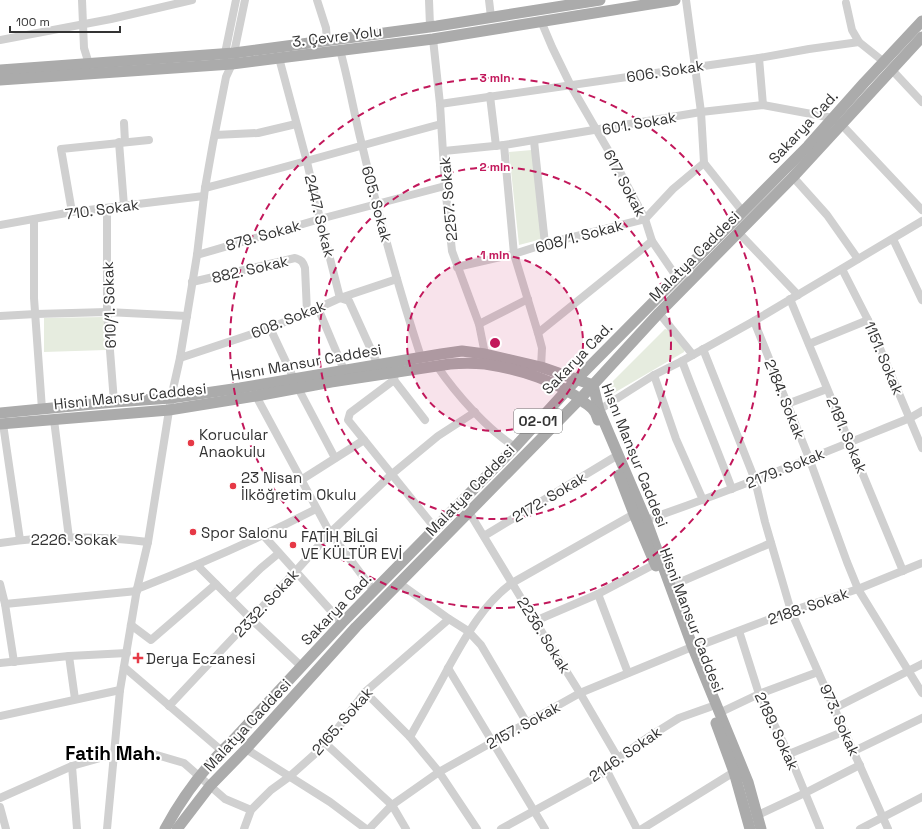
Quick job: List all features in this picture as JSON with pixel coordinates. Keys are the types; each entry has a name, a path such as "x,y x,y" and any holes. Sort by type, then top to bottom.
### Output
{"main road":[{"name":"3. Çevre Yolu","path":"0,80 229,59 327,40 491,17 558,3 600,0"},
{"name":"3. Çevre Yolu","path":"0,70 89,64 279,58 433,39 675,0"},
{"name":"Sakarya Cad.","path":"165,829 176,809 198,776 342,623 515,447 566,390 678,279 808,146 833,118 888,66 922,21"},
{"name":"Malatya Caddesi","path":"177,829 210,786 246,749 356,627 580,399 659,313 793,177 842,125 888,66 922,37"},
{"name":"Hısnı Mansur Caddesi","path":"0,413 114,402 170,404 240,388 296,383 344,370 421,357 462,352 485,354 541,367 577,379 593,385 599,410 646,520 671,586 690,648"},
{"name":"Hisni Mansur Caddesi","path":"1,424 54,420 170,404 256,396 296,383 395,376 437,366 467,363 484,364 504,368 541,378 566,390 594,411 634,514 690,648 714,710 750,829"},
{"path":"714,710 748,782 761,829"}],"street":[{"path":"82,0 84,48 89,64"},
{"path":"0,40 83,25 192,0"},
{"path":"107,829 120,690 137,590 148,542 170,404 180,358 197,255 205,192 229,59 236,0"},
{"path":"229,59 245,0"},
{"path":"316,0 326,28 327,40"},
{"path":"429,0 430,26"},
{"path":"489,0 491,17"},
{"path":"686,0 701,112 704,163 743,212"},
{"path":"846,3 852,30 859,42 888,66 922,102"},
{"name":"617. Sokak","path":"541,21 571,86 645,220 652,241 678,279"},
{"name":"2257. Sokak","path":"433,39 452,251 479,324 485,354"},
{"name":"606. Sokak","path":"440,104 571,86 859,42"},
{"name":"605. Sokak","path":"340,50 376,203 421,357"},
{"name":"2447. Sokak","path":"279,58 307,162 340,298"},
{"path":"759,58 763,104"},
{"path":"490,96 500,146 514,254 542,348 541,367"},
{"name":"601. Sokak","path":"444,151 500,146 534,141 701,112 763,104 833,118"},
{"path":"833,118 842,125 922,210"},
{"path":"124,123 122,142 124,206"},
{"path":"215,135 258,133 296,124"},
{"path":"205,192 362,145 441,124"},
{"path":"72,212 61,149 149,140"},
{"path":"534,141 545,244"},
{"name":"608/1. Sokak","path":"457,267 514,254 545,244 645,220 673,189 704,163"},
{"path":"793,177 826,215 858,259"},
{"name":"879. Sokak","path":"197,255 376,203 445,186"},
{"name":"710. Sokak","path":"0,225 72,212 124,206 205,192"},
{"name":"610/1. Sokak","path":"107,208 107,312 114,402"},
{"path":"34,220 34,298 42,409"},
{"path":"599,410 654,376 754,321 922,221"},
{"path":"738,232 798,295"},
{"path":"893,239 922,300"},
{"path":"538,333 652,241"},
{"name":"882. Sokak","path":"192,282 295,258 303,261 305,268 307,312"},
{"name":"1151. Sokak","path":"842,269 868,320 922,448"},
{"name":"608. Sokak","path":"180,358 270,328 340,298 397,279"},
{"path":"340,298 349,301 378,365"},
{"path":"479,324 528,299"},
{"name":"2181. Sokak","path":"790,299 903,571"},
{"path":"318,308 344,370"},
{"path":"0,316 107,312 187,316"},
{"path":"659,313 693,355"},
{"path":"809,344 868,320"},
{"name":"2184. Sokak","path":"754,321 809,458 858,589 922,693"},
{"path":"270,328 296,383 335,458"},
{"name":"973. Sokak","path":"703,349 755,480 771,543 791,611 888,829"},
{"path":"682,361 732,489"},
{"path":"437,366 475,412 515,447"},
{"path":"425,420 395,376 348,415 349,422 435,528"},
{"path":"654,376 676,439 703,500"},
{"path":"787,404 828,389"},
{"path":"256,396 330,533 374,591"},
{"name":"2179. Sokak","path":"646,520 755,480 910,418 922,411"},
{"name":"2332. Sokak","path":"169,706 330,533 392,474 438,436 475,412"},
{"path":"54,420 69,538"},
{"path":"1,424 20,540"},
{"path":"301,480 364,440"},
{"name":"2172. Sokak","path":"484,536 613,458"},
{"path":"5,604 137,590 264,536 316,509"},
{"name":"2236. Sokak","path":"469,512 618,758"},
{"path":"410,737 468,631 484,610 503,590 634,514"},
{"path":"264,536 342,623"},
{"name":"2226. Sokak","path":"0,543 20,540 69,538 128,539 148,542"},
{"path":"671,586 771,543"},
{"path":"230,598 279,553"},
{"path":"535,622 598,594 655,564"},
{"path":"197,565 302,667"},
{"name":"2188. Sokak","path":"690,648 791,611 858,589 903,571 921,566"},
{"path":"399,583 449,620 468,631 481,645 527,724"},
{"path":"0,584 5,604 14,662"},
{"path":"131,625 151,640 216,584"},
{"path":"598,594 628,673"},
{"name":"2165. Sokak","path":"244,829 251,810 271,790 289,777 326,744 365,692 449,620"},
{"name":"2189. Sokak","path":"739,631 759,694 789,754 820,829"},
{"name":"2157. Sokak","path":"369,829 392,805 440,772 580,693 690,648"},
{"path":"0,663 69,656 127,653"},
{"path":"69,656 75,700"},
{"path":"835,708 922,664"},
{"path":"124,667 222,751"},
{"path":"448,668 545,829"},
{"name":"2146. Sokak","path":"501,829 607,771 618,758 679,718 714,710 818,672"},
{"path":"0,716 120,690"},
{"path":"365,692 410,737 440,772 477,829"},
{"path":"854,751 922,718"},
{"path":"789,754 845,731"},
{"path":"326,744 392,805 406,829"},
{"path":"246,749 330,802 366,829"},
{"path":"0,798 72,766 114,754 150,753 184,763 225,799 251,810"},
{"path":"758,815 860,765"},
{"path":"72,766 77,829"},
{"path":"607,771 637,829"},
{"path":"642,829 734,772"},
{"path":"860,829 922,797"},
{"path":"0,807 6,829"}],"shaded area":[{"path":"532,150 542,239 519,245 509,152"},
{"path":"104,317 106,350 44,352 44,318"},
{"path":"665,329 671,331 685,348 684,352 614,393 611,391 609,385"}],"place":[{"name":"Korucular Anaokulu","path":"191,443"},
{"name":"23 Nisan İlköğretim Okulu","path":"233,486"},
{"name":"Spor Salonu","path":"193,532"},
{"name":"FATİH BİLGİ VE KÜLTÜR EVİ","path":"293,545"},
{"name":"Derya Eczanesi","path":"138,658"}],"district":[{"name":"Fatih Mah.","path":"113,753"}]}
